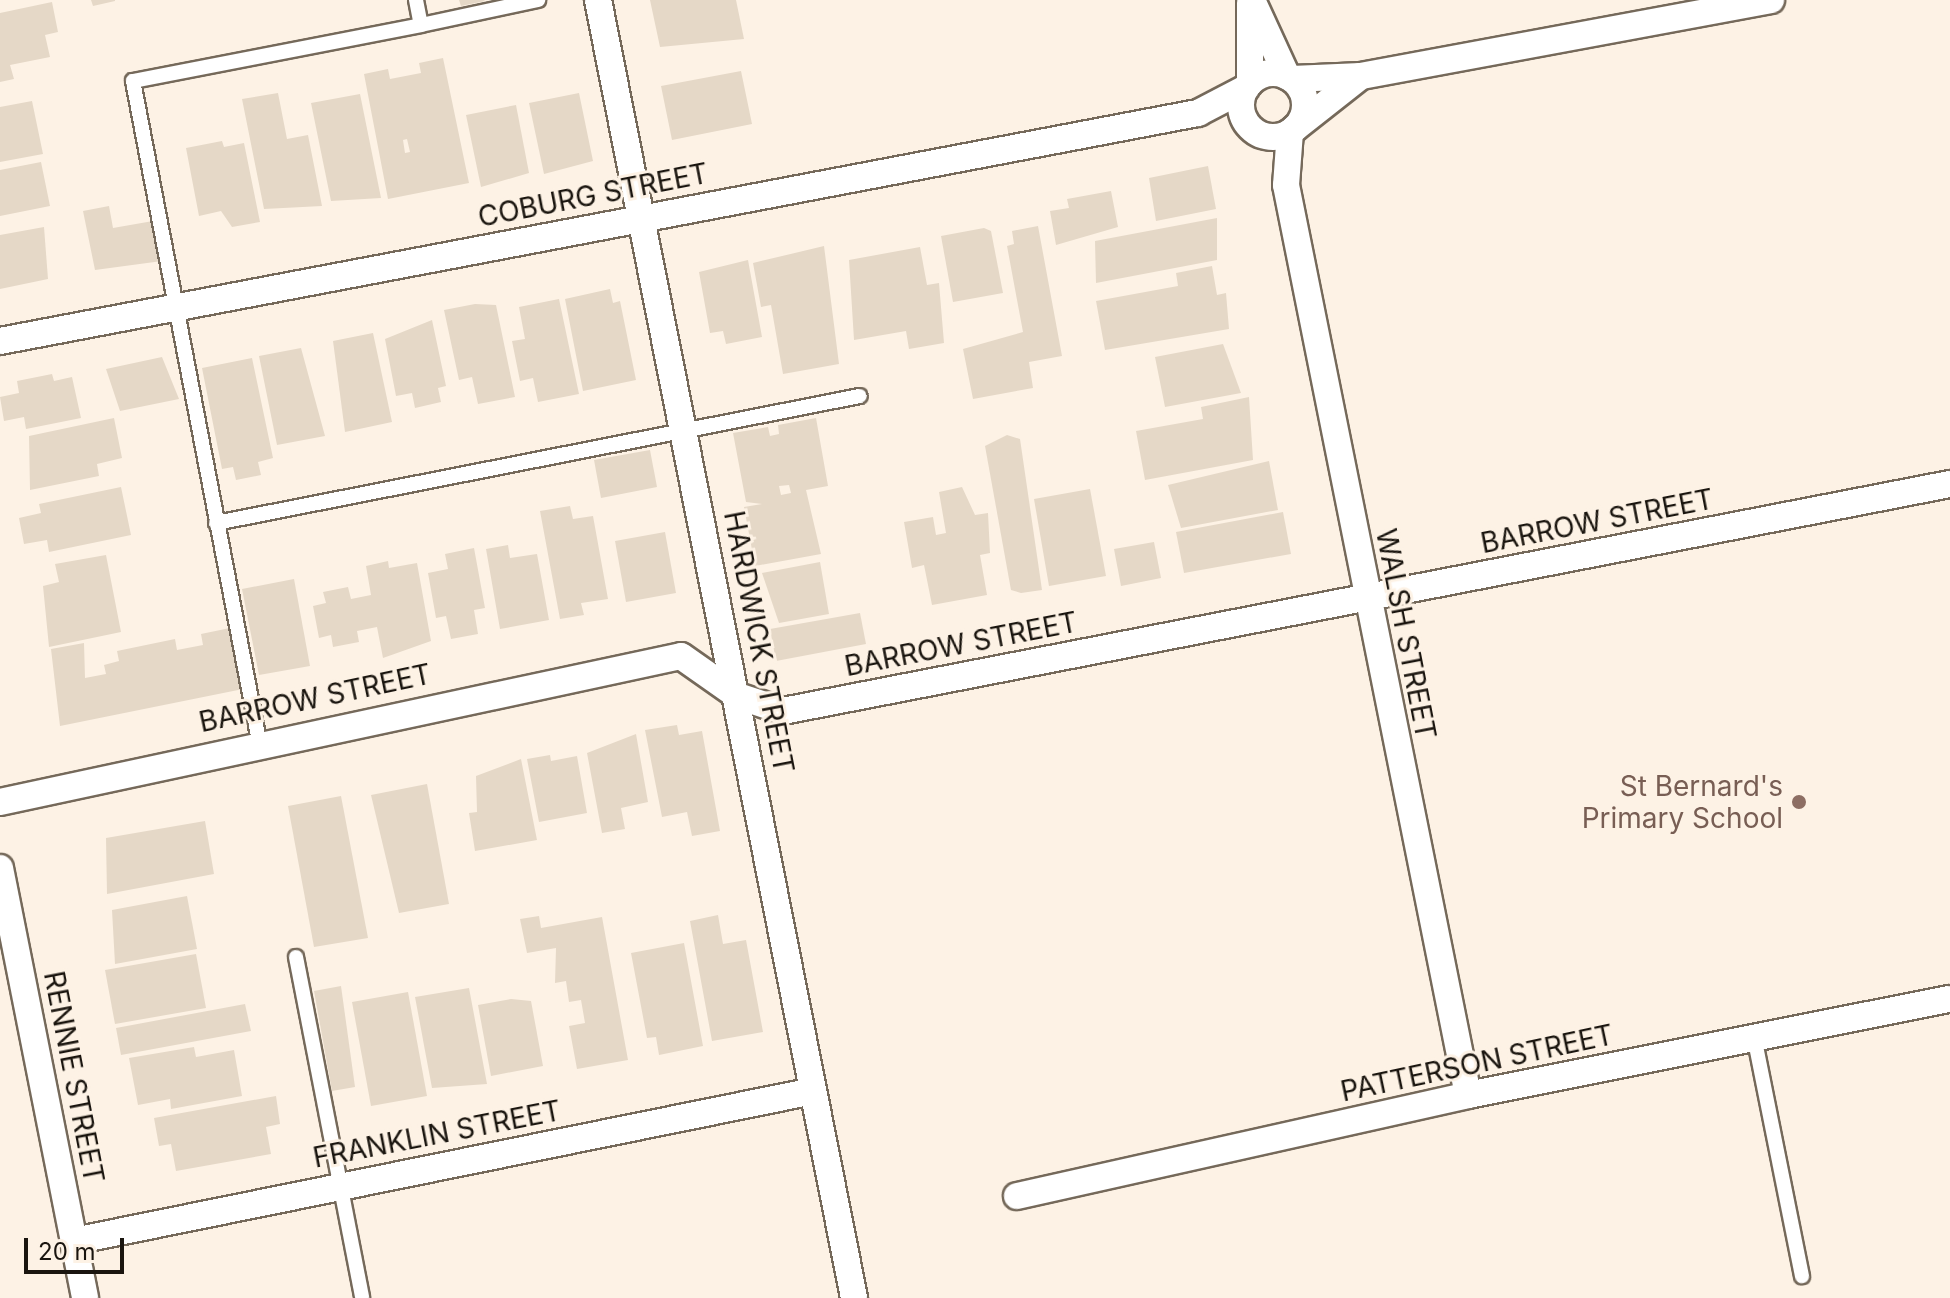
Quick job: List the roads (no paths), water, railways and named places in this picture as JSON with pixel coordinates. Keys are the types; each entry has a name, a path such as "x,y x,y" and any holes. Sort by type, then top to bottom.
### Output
{"street":[{"name":"HARDWICK STREET","path":"598,0 738,696 854,1298"},
{"path":"1251,0 1305,103 1292,130"},
{"path":"1251,0 1248,86 1242,108 1252,129 1292,130 1361,76"},
{"path":"1248,86 1267,73 1290,77 1361,76 1771,0"},
{"name":"COBURG STREET","path":"0,341 1198,113 1248,86"},
{"name":"COBURG STREET","path":"1198,113 1252,129"},
{"name":"WALSH STREET","path":"1252,129 1286,185"},
{"name":"WALSH STREET","path":"1292,130 1286,185 1365,599 1468,1095"},
{"name":"BARROW STREET","path":"0,802 259,741 681,656 738,696 783,711 1950,484"},
{"name":"RENNIE STREET","path":"0,868 85,1298"},
{"name":"PATTERSON STREET","path":"1017,1196 1468,1095 1755,1041 1950,999"},
{"name":"FRANKLIN STREET","path":"74,1241 813,1091"}],"lane":[{"path":"416,0 421,25"},
{"path":"259,741 133,81 538,0"},
{"path":"216,523 860,396"},
{"path":"296,957 343,1185 362,1298"},
{"path":"1755,1041 1802,1276"}],"place":[{"name":"St Bernard's Primary School","path":"1799,802"}]}
